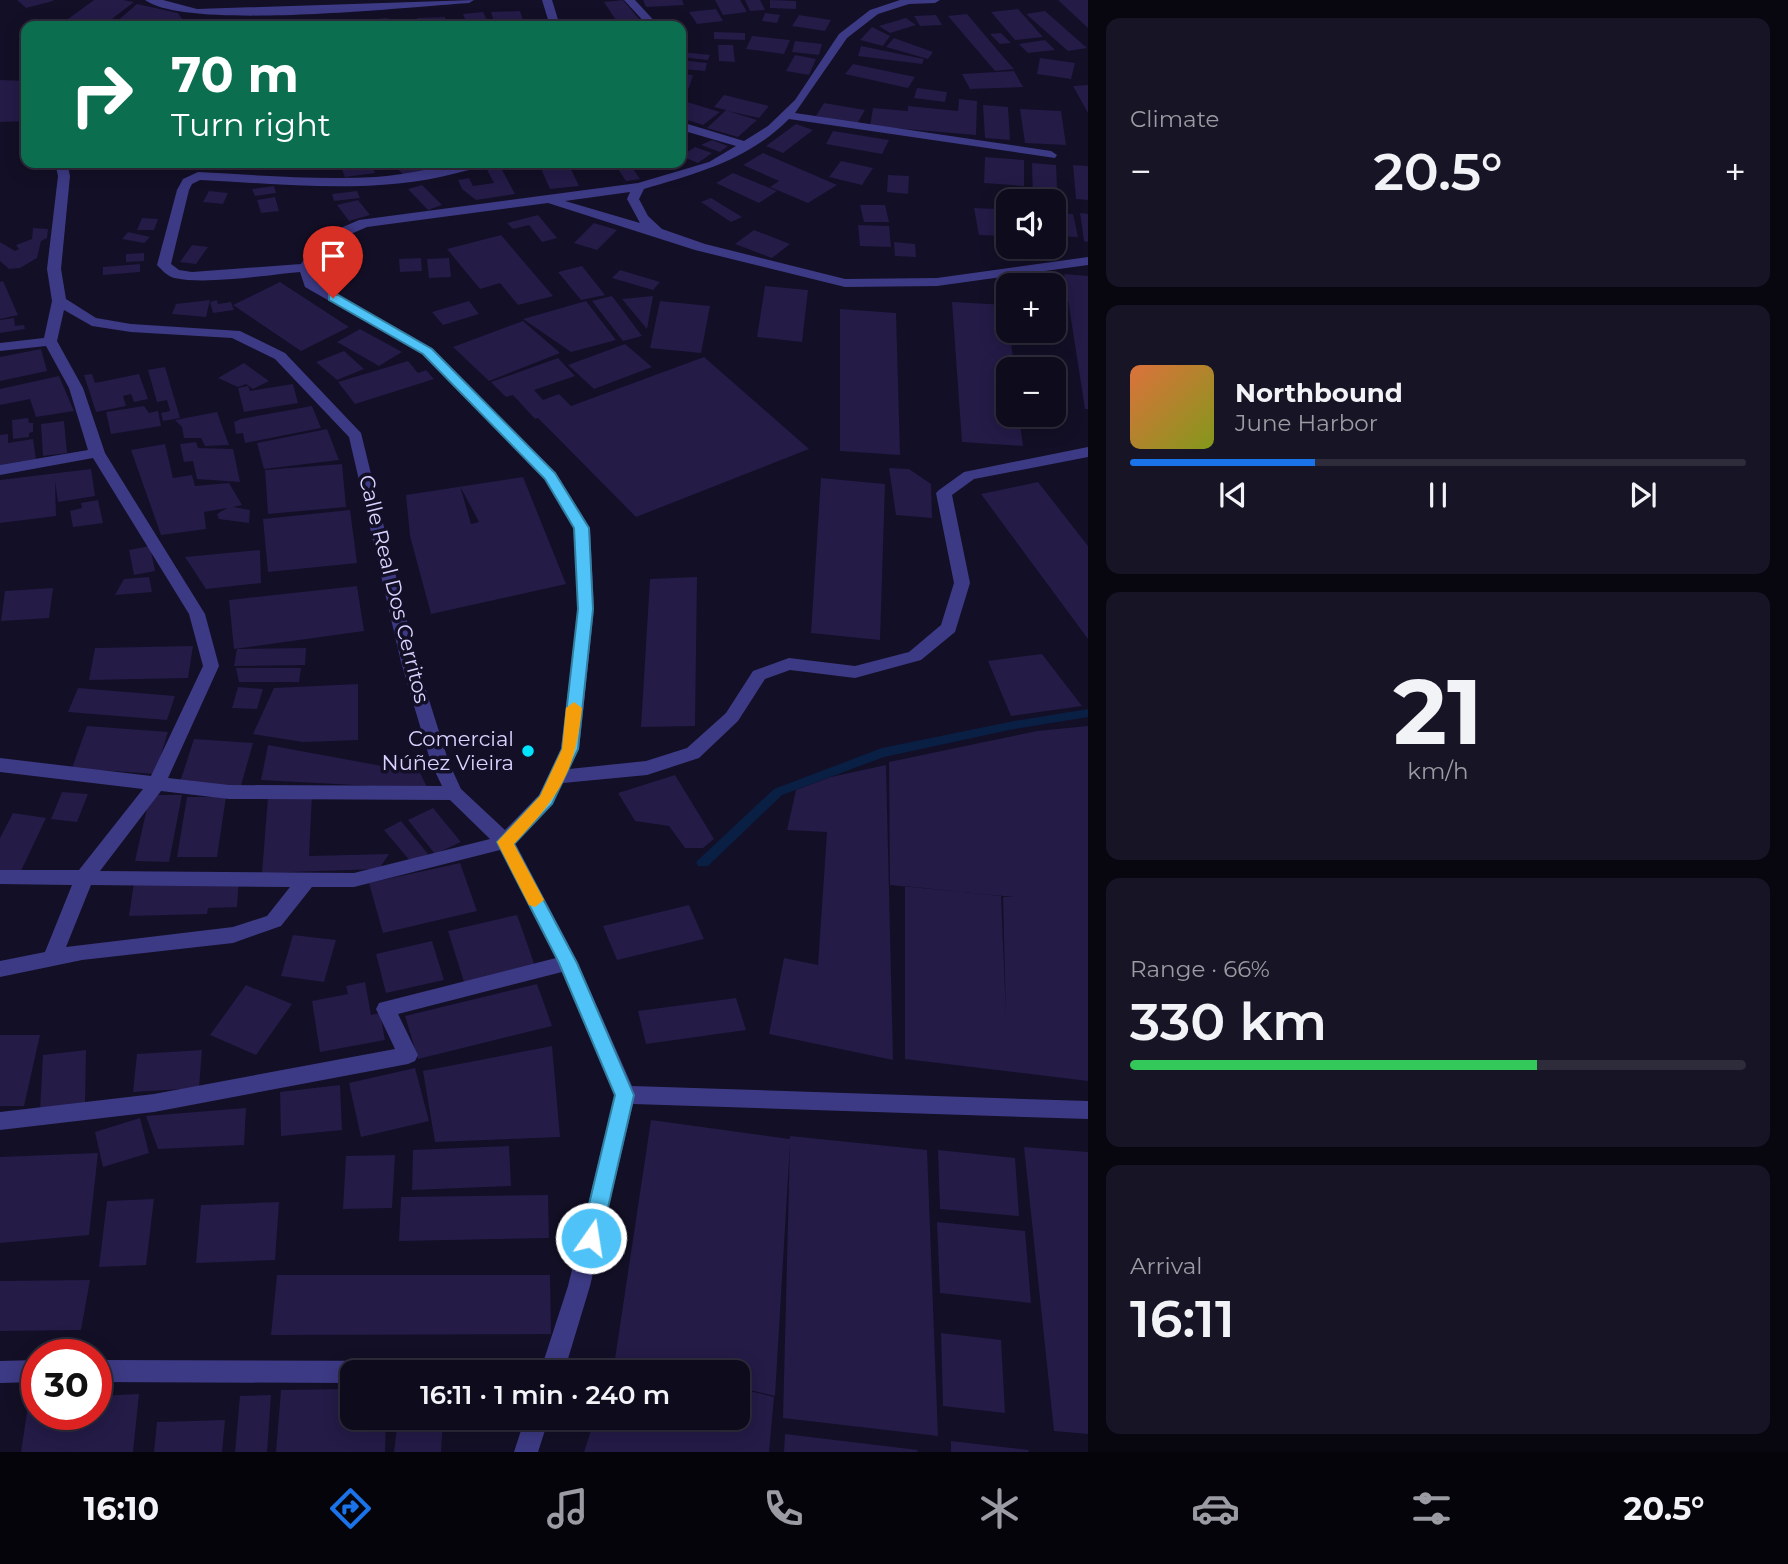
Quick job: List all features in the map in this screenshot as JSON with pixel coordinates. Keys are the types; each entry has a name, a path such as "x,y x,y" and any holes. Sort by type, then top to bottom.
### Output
{"street":[{"path":"150,0 197,12 253,12 469,0"},
{"path":"247,21 262,0"},
{"path":"548,0 554,21"},
{"path":"629,0 649,21"},
{"path":"465,168 443,175 386,182 198,176 187,181 164,265 175,274 192,276 304,268 325,240 364,223 639,187 713,165 772,129 799,102 843,36 874,12 907,1 935,0"},
{"path":"786,115 1051,155"},
{"path":"686,127 746,145"},
{"path":"52,958 84,878 155,786 211,666 197,614 97,453 76,388 50,341 59,301 54,269 64,176 62,168"},
{"path":"639,187 633,199 642,218 657,232"},
{"path":"547,199 700,247 845,283 937,282 1088,261"},
{"path":"0,877 354,880 505,842 546,800 570,749 586,609 582,528 551,477 427,351 310,284 304,268"},
{"name":"Calle Real Dos Cerritos","path":"59,301 92,322 131,328 235,334 280,356 356,436 409,662 440,763 454,793 505,842 568,963 625,1095"},
{"path":"0,347 50,341"},
{"path":"557,777 647,768 693,753 732,717 760,675 789,664 855,672 915,656 949,628 962,583 944,493 969,474 1088,452"},
{"path":"0,470 97,453"},
{"path":"0,765 155,786 229,792 454,793"},
{"path":"0,969 52,958 233,935 274,920 307,879"},
{"path":"0,1121 73,1116 191,1098 408,1055 386,1009 568,963"},
{"path":"556,1360 579,1286 625,1095 1088,1110"},
{"path":"0,1372 21,1371"},
{"path":"112,1371 340,1372"},
{"path":"526,1452 533,1430"}],"building":[{"path":"17,0 53,0 53,1 26,8"},
{"path":"94,0 134,2 109,21 65,21"},
{"path":"623,0 640,20 616,21 604,2"},
{"path":"643,0 682,0 684,5 646,7"},
{"path":"715,0 740,0 747,12 723,15"},
{"path":"745,0 760,0 765,10 750,11"},
{"path":"770,0 796,1 796,9 770,8"},
{"path":"1058,0 1088,0 1088,28"},
{"path":"137,4 178,13 183,20 208,19 208,21 117,21"},
{"path":"716,9 723,21 697,24 689,12"},
{"path":"1018,9 1043,37 1015,40 991,12"},
{"path":"520,11 523,21 494,21 491,12"},
{"path":"1045,11 1087,48 1068,51 1026,14"},
{"path":"483,12 488,21 466,21 463,14"},
{"path":"765,13 780,15 777,23 762,21"},
{"path":"967,14 1014,69 995,71 948,16"},
{"path":"799,15 831,20 825,31 792,26"},
{"path":"936,15 942,25 920,26 914,16"},
{"path":"445,17 445,21 417,21 417,18"},
{"path":"388,18 389,21 363,21"},
{"path":"906,18 916,25 890,33 879,26"},
{"path":"872,27 890,36 883,46 860,40"},
{"path":"714,32 745,33 745,40 714,39"},
{"path":"1001,33 1011,43 1000,44 990,34"},
{"path":"752,36 790,40 784,54 746,49"},
{"path":"894,38 933,52 928,59 886,47"},
{"path":"1045,40 1055,50 1028,53 1019,44"},
{"path":"795,41 822,44 819,55 792,52"},
{"path":"718,45 733,45 735,62 719,61"},
{"path":"861,46 924,59 922,64 858,56"},
{"path":"686,53 710,55 708,60 686,58"},
{"path":"795,55 816,59 809,75 786,71"},
{"path":"1040,58 1075,63 1071,79 1037,74"},
{"path":"686,61 707,63 705,71 686,69"},
{"path":"853,64 915,77 908,88 845,74"},
{"path":"1014,71 1023,87 970,89 962,74"},
{"path":"686,74 693,75 689,88 686,87"},
{"path":"0,80 21,81 21,121 0,122"},
{"path":"1088,85 1088,113 1073,86"},
{"path":"917,88 947,92 945,102 914,98"},
{"path":"724,95 769,106 759,118 728,111 757,120 738,137 707,128 726,110 714,107"},
{"path":"959,99 977,101 976,135 870,126 873,108 908,111 908,106 958,111"},
{"path":"686,103 720,112 703,125 686,120"},
{"path":"824,103 865,110 857,124 816,116"},
{"path":"983,105 1008,107 1010,140 985,138"},
{"path":"1020,109 1061,111 1066,145 1025,143"},
{"path":"796,124 813,130 783,153 766,146"},
{"path":"833,131 889,140 882,154 826,144"},
{"path":"712,140 728,146 720,152 701,145"},
{"path":"695,147 712,153 698,163 686,158 686,153"},
{"path":"763,153 837,185 808,203 770,187 779,181 743,165"},
{"path":"985,157 1024,160 1024,186 984,183"},
{"path":"841,161 873,168 862,185 829,177"},
{"path":"1032,163 1056,165 1057,189 1033,189"},
{"path":"1073,165 1088,166 1088,200 1076,199"},
{"path":"341,168 373,168 375,173 345,177"},
{"path":"397,168 435,168 438,171 406,178"},
{"path":"486,168 501,168 515,194 476,200 462,189 458,180 469,178 473,186 494,183"},
{"path":"541,168 570,168 579,186 550,189"},
{"path":"617,168 632,168 640,179 626,181"},
{"path":"733,173 777,191 759,203 716,183"},
{"path":"888,175 909,176 908,194 887,192"},
{"path":"422,185 442,205 428,210 408,189"},
{"path":"274,186 276,193 255,196 252,189"},
{"path":"209,191 228,193 223,204 203,202"},
{"path":"357,191 360,198 334,201 332,194"},
{"path":"275,197 279,211 261,213 257,200"},
{"path":"711,198 742,217 731,222 701,202"},
{"path":"358,200 370,215 349,221 337,205"},
{"path":"860,205 885,205 889,222 864,222"},
{"path":"974,208 996,209 996,236 979,235"},
{"path":"1080,213 1088,214 1088,242 1084,241"},
{"path":"1066,214 1073,214 1078,237 1066,236"},
{"path":"538,215 557,238 542,242 529,225 513,229 507,223"},
{"path":"142,218 158,219 154,230 137,230"},
{"path":"594,223 617,230 597,250 574,243"},
{"path":"858,225 889,226 891,247 860,246"},
{"path":"33,228 48,229 47,238 41,241 37,258 20,268 9,269 0,261 0,242 15,251 19,249 16,245 32,239"},
{"path":"754,230 790,244 772,258 735,244"},
{"path":"128,232 150,237 144,243 122,239"},
{"path":"501,235 553,296 518,305 500,283 480,289 447,249"},
{"path":"894,242 915,244 916,257 895,256"},
{"path":"192,245 208,247 196,264 180,262"},
{"path":"144,253 144,261 126,262 126,254"},
{"path":"421,258 422,271 400,272 399,259"},
{"path":"449,258 451,277 429,278 427,259"},
{"path":"140,264 140,272 103,275 103,267"},
{"path":"582,266 605,295 581,300 558,272"},
{"path":"620,270 660,282 653,290 612,278"},
{"path":"1066,274 1088,276 1088,409 1085,409"},
{"path":"3,281 18,315 0,319 0,282"},
{"path":"280,282 349,327 301,351 233,305"},
{"path":"765,286 808,290 802,342 757,337"},
{"path":"612,296 642,336 623,341 592,301"},
{"path":"653,296 647,329 622,299"},
{"path":"210,300 206,317 172,314 176,304"},
{"path":"217,300 218,304 231,302 234,310 213,313 210,302"},
{"path":"469,301 479,314 443,325 432,312"},
{"path":"586,301 616,340 571,352 523,319"},
{"path":"660,301 710,306 701,353 650,348"},
{"path":"952,302 996,304 996,343 1011,343 1013,357 996,357 996,427 1021,427 1023,446 962,442"},
{"path":"840,309 896,313 900,455 840,451"},
{"path":"14,318 15,326 24,325 25,329 0,333 0,320"},
{"path":"523,321 560,353 489,381 453,347"},
{"path":"360,329 402,352 379,366 337,342"},
{"path":"625,344 652,367 594,389 568,365"},
{"path":"41,349 47,371 0,381 0,357"},
{"path":"344,351 364,369 337,380 316,362"},
{"path":"704,357 809,449 636,517 538,418 535,419 513,395 506,397 491,382 558,358 575,376 534,390 543,400 559,394 571,406"},
{"path":"408,361 418,373 426,370 434,379 355,404 338,382"},
{"path":"244,363 269,381 253,389 246,384 238,387 218,378"},
{"path":"165,367 180,418 163,421 161,413 170,411 167,400 157,402 148,370"},
{"path":"92,374 95,383 139,374 148,399 134,402 131,394 123,396 126,406 96,412 84,375"},
{"path":"59,376 74,411 36,417 30,399 0,405 0,389"},
{"path":"293,384 298,403 244,412 238,388 248,386 250,391"},
{"path":"144,406 149,413 158,411 161,426 111,434 106,412"},
{"path":"312,406 321,428 245,443 243,433 236,434 234,422 241,419"},
{"path":"217,412 229,445 205,446 201,438 184,438 182,427 175,420"},
{"path":"28,418 29,423 33,423 33,432 29,433 29,437 13,439 12,420"},
{"path":"64,421 67,453 43,456 41,424"},
{"path":"327,429 339,460 264,469 257,443"},
{"path":"8,434 8,443 33,439 36,459 0,465 0,435"},
{"path":"196,442 198,448 233,449 240,482 197,479 193,461 184,462 180,444"},
{"path":"165,444 173,478 192,475 195,486 229,483 242,505 233,507 250,510 249,523 219,519 217,514 227,508 204,512 206,529 161,535 131,450"},
{"path":"342,464 346,507 268,514 265,470"},
{"path":"889,468 909,469 931,484 932,518 896,515"},
{"path":"91,469 95,496 58,502 55,481 56,516 0,523 0,480"},
{"path":"523,477 566,584 431,614 410,536 406,495","holes":["460,487 479,522 471,524"]},
{"path":"821,478 885,484 880,640 811,633"},
{"path":"1038,482 1088,546 1088,639 981,494"},
{"path":"98,500 103,523 73,527 70,511 82,508 81,503"},
{"path":"350,510 357,563 268,572 263,519"},
{"path":"150,546 155,571 134,575 129,550"},
{"path":"260,550 261,583 206,589 185,557"},
{"path":"149,577 152,592 115,595 124,579"},
{"path":"697,577 695,726 641,727 650,579"},
{"path":"357,586 364,631 234,649 229,600"},
{"path":"53,588 49,618 1,621 5,591"},
{"path":"193,646 188,678 89,680 95,648"},
{"path":"306,648 305,665 234,666 237,649"},
{"path":"1042,654 1082,706 1011,716 988,661"},
{"path":"236,668 301,668 299,682 239,682"},
{"path":"358,684 358,740 303,742 253,734 274,688"},
{"path":"238,687 263,689 257,709 232,708"},
{"path":"78,688 175,696 167,720 68,712"},
{"path":"87,726 168,732 155,774 72,768"},
{"path":"1088,726 1088,1081 905,1059 905,886 890,885 889,762 1037,731","holes":["966,892 1014,897 1003,897 1006,1015 1001,896"]},
{"path":"194,739 253,743 240,789 180,782"},
{"path":"268,745 420,773 428,789 261,780"},
{"path":"886,765 893,1060 769,1034 784,958 818,965 827,832 787,830 796,790 831,777"},
{"path":"675,775 714,839 703,848 685,848 669,826 635,821 618,793"},
{"path":"62,792 88,794 77,822 51,819"},
{"path":"150,795 182,795 169,862 135,861"},
{"path":"312,795 309,856 389,854 379,869 262,873 268,797"},
{"path":"187,797 226,797 217,857 177,857"},
{"path":"433,808 461,842 435,854 408,820"},
{"path":"13,813 46,818 20,873 0,870 0,838"},
{"path":"401,821 428,854 411,862 384,830"},
{"path":"460,863 477,911 383,933 369,883"},
{"path":"239,879 237,907 208,908 207,914 129,916 134,882"},
{"path":"689,905 704,939 617,960 603,926"},
{"path":"517,915 535,966 464,982 448,931"},
{"path":"293,935 336,940 324,982 281,976"},
{"path":"432,941 444,980 386,993 376,954"},
{"path":"365,982 371,1015 380,1013 385,1040 320,1052 312,1001 348,994 346,986"},
{"path":"537,984 552,1026 418,1059 405,1016"},
{"path":"246,985 292,1004 256,1055 210,1035"},
{"path":"736,998 746,1030 646,1044 638,1011"},
{"path":"0,1035 40,1035 24,1106 0,1106"},
{"path":"552,1046 560,1137 435,1142 423,1071"},
{"path":"86,1050 85,1104 40,1110 43,1055"},
{"path":"202,1050 199,1088 133,1092 137,1054"},
{"path":"415,1068 429,1121 361,1137 349,1083"},
{"path":"340,1085 342,1130 281,1136 280,1092"},
{"path":"246,1108 244,1145 158,1149 146,1116"},
{"path":"140,1118 149,1153 103,1167 95,1132"},
{"path":"651,1120 790,1139 790,1136 927,1150 938,1436 783,1418 790,1144 775,1396 750,1390 750,1360 615,1359"},
{"path":"509,1146 511,1186 412,1190 413,1150"},
{"path":"1024,1147 1088,1152 1088,1434 1054,1431"},
{"path":"938,1150 1015,1158 1019,1216 940,1209"},
{"path":"98,1153 89,1235 0,1243 0,1157"},
{"path":"395,1155 392,1208 343,1209 346,1156"},
{"path":"548,1195 549,1238 399,1241 401,1197"},
{"path":"154,1199 146,1265 99,1267 107,1201"},
{"path":"279,1202 275,1260 196,1263 201,1205"},
{"path":"937,1222 1025,1231 1031,1303 940,1293"},
{"path":"277,1275 550,1275 551,1334 271,1335"},
{"path":"90,1280 81,1330 0,1331 0,1281"},
{"path":"941,1333 1001,1340 1005,1413 943,1406"},
{"path":"340,1389 340,1430 386,1430 385,1452 276,1452 281,1390"},
{"path":"750,1391 774,1397 769,1452 584,1452 591,1430 750,1430"},
{"path":"139,1394 133,1452 21,1452 24,1430 112,1430 112,1395"},
{"path":"271,1395 267,1452 235,1452 240,1396"},
{"path":"225,1420 222,1452 154,1452 157,1422"},
{"path":"397,1430 442,1430 441,1452 394,1452"},
{"path":"785,1434 918,1450 784,1452"},
{"path":"951,1441 1029,1450 951,1452"}],"waterway":[{"path":"703,862 778,792 882,753 1014,725 1088,713"}],"slow traffic":[{"path":"535,900 505,842 546,800 570,749 574,708"}],"place":[{"name":"Comercial Núñez Vieira","path":"528,751"}],"route":[{"path":"333,298 427,351 551,477 582,528 586,609 570,749 546,800 505,842 568,963 625,1095 591,1238"}]}
